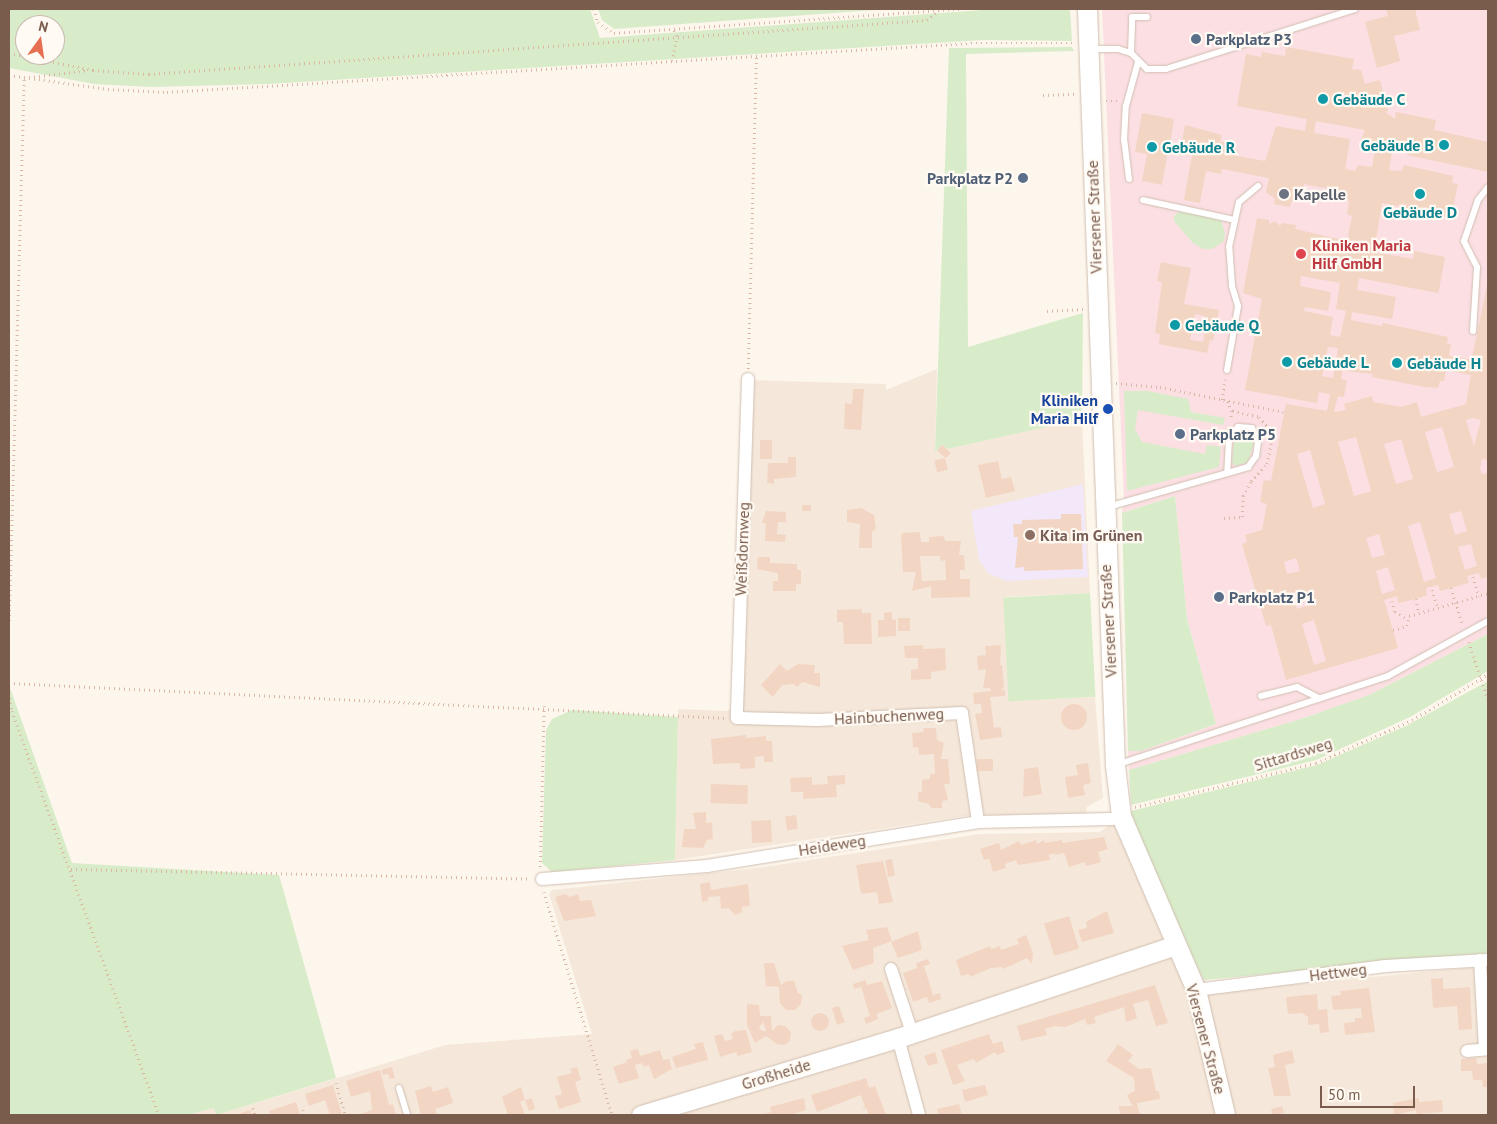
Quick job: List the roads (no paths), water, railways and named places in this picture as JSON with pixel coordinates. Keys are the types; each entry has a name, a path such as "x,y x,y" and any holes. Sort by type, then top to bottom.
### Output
{"main road":[{"name":"Viersener Straße","path":"1087,9 1103,508 1115,765 1121,816 1196,990 1225,1115"},
{"name":"Großheide","path":"640,1115 688,1108 1176,946"}],"street":[{"name":"Weißdornweg","path":"737,718 748,379"},
{"name":"Hainbuchenweg","path":"737,718 818,720 962,713 978,822"},
{"name":"Heideweg","path":"542,879 707,866 978,822 1112,819 1121,816"},
{"name":"Hettweg","path":"1196,990 1385,966 1484,960 1486,1049 1467,1050"},
{"path":"891,969 919,1115"}],"lane":[{"path":"1088,48 1130,53 1147,69 1166,69 1355,9"},
{"path":"1130,53 1132,17 1147,17"},
{"path":"1129,179 1124,140 1127,100 1138,62"},
{"path":"1227,370 1238,306 1232,286 1230,247 1239,202 1258,186"},
{"path":"1473,331 1477,267 1464,241 1478,200 1488,186"},
{"path":"1143,200 1235,220"},
{"path":"1103,508 1227,473 1248,467 1254,460 1258,436 1252,428 1238,427 1229,440 1227,473"},
{"path":"1115,765 1388,676 1417,662 1465,631 1488,621"},
{"path":"1261,696 1297,687 1319,698"},
{"path":"399,1088 407,1115"}],"place":[{"name":"Parkplatz P3","path":"1196,39"},
{"name":"Gebäude C","path":"1323,99"},
{"name":"Gebäude B","path":"1444,145"},
{"name":"Gebäude R","path":"1152,147"},
{"name":"Parkplatz P2","path":"1023,178"},
{"name":"Kapelle","path":"1284,194"},
{"name":"Gebäude D","path":"1420,194"},
{"name":"Kliniken Maria Hilf GmbH","path":"1301,254"},
{"name":"Gebäude Q","path":"1175,325"},
{"name":"Gebäude L","path":"1287,362"},
{"name":"Gebäude H","path":"1397,363"},
{"name":"Kliniken Maria Hilf","path":"1108,409"},
{"name":"Parkplatz P5","path":"1180,434"},
{"name":"Kita im Grünen","path":"1030,535"},
{"name":"Parkplatz P1","path":"1219,597"}]}
